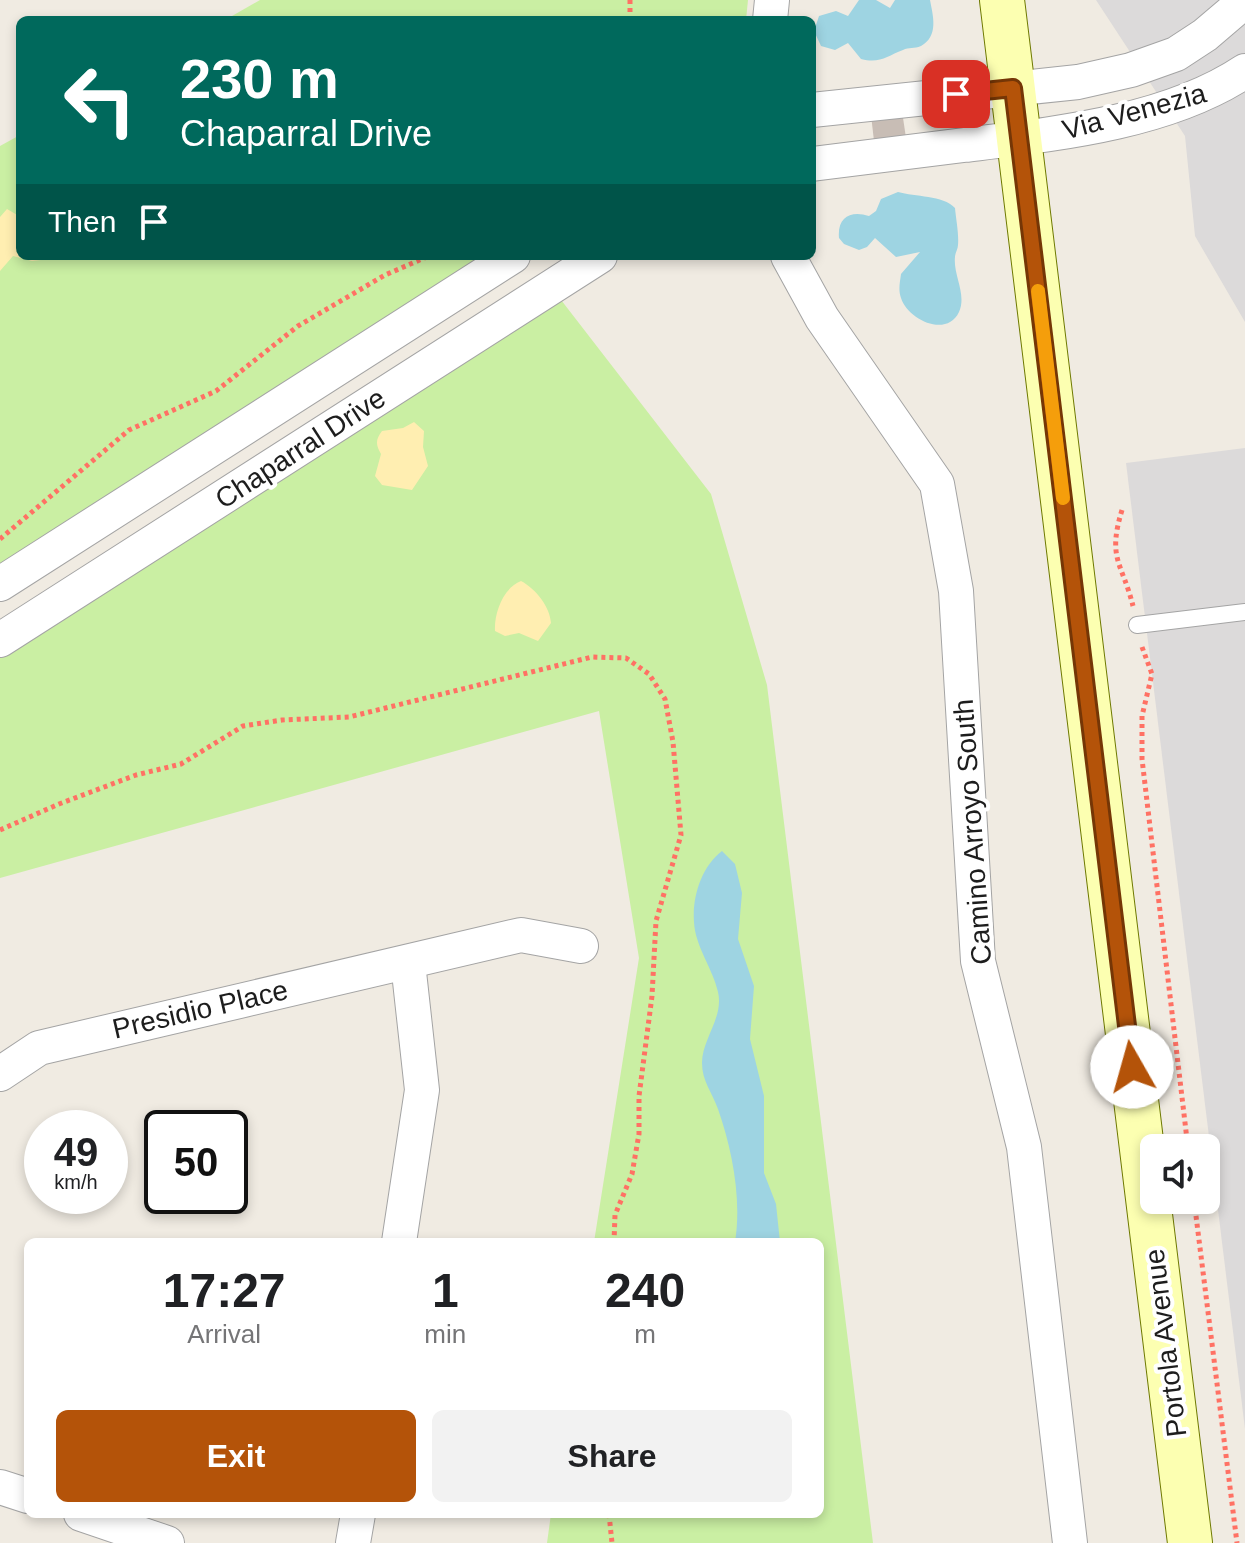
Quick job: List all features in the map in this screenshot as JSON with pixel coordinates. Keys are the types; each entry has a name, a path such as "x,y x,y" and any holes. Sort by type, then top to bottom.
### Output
{"main road":[{"name":"Portola Avenue","path":"1002,0 1190,1543"}],"street":[{"name":"Via Venezia","path":"1013,88 1078,82 1131,70 1176,54 1205,35 1245,1"},
{"name":"Via Venezia","path":"1019,138 1083,128 1170,107 1221,88 1245,71"},
{"path":"816,110 1013,88"},
{"path":"816,163 1019,138"},
{"name":"Chaparral Drive","path":"0,584 507,260"},
{"name":"Chaparral Drive","path":"0,640 594,260"},
{"name":"Camino Arroyo South","path":"790,260 822,318 937,484 956,591 978,961 1024,1147 1070,1543"},
{"name":"Presidio Place","path":"0,1074 39,1048 521,935 581,946"},
{"path":"400,1238 422,1090 408,963"},
{"path":"0,1487 24,1495"},
{"path":"93,1518 167,1543"},
{"path":"353,1543 357,1518"}],"lane":[{"path":"1137,625 1245,612"}],"path":[{"path":"630,0 630,16"},
{"path":"631,9 637,0"},
{"path":"0,539 129,430 216,391 298,326 385,275 420,260"},
{"path":"1122,510 1114,537 1122,580 1130,595 1152,674 1142,716 1142,759 1186,1134"},
{"path":"0,830 111,785 181,764 243,726 282,720 349,717 592,657 626,658 649,674 665,699 673,742 681,835 656,921 652,996 639,1096 639,1134 632,1174 615,1215 614,1238"},
{"path":"1196,1214 1237,1543"},
{"path":"609,1518 612,1543"}],"shaded area":[{"path":"1096,0 1245,0 1245,322 1195,236 1185,136"},
{"path":"1245,448 1245,1429 1219,1214 1220,1134 1209,1134 1126,463"}],"green space":[{"path":"260,0 748,0 746,16 232,16"},
{"path":"16,137 16,260 480,260 0,567 0,146"},
{"path":"558,296 711,494 767,685 873,1543 547,1543 550,1518 824,1518 824,1238 595,1238 639,958 599,711 0,878 0,657"}],"sand":[{"path":"7,209 16,214 16,257 13,256 0,271 0,217"},
{"path":"414,422 424,431 423,447 428,466 412,490 382,485 375,476 381,454 378,437 382,431 403,428"},
{"path":"521,581 541,599 550,617 551,623 538,641 519,633 505,636 495,631 501,602 509,589"}],"water":[{"path":"859,0 876,0 890,8 895,0 930,0 933,31 921,46 873,61 861,59 848,43 835,50 821,46 816,35 819,16 836,11 848,16"},
{"path":"898,192 936,199 955,208 958,246 955,264 961,305 953,320 946,324 937,325 919,319 901,298 901,274 920,252 896,257 875,238 859,250 844,244 839,238 840,225 846,217 856,214 869,216 876,211 881,199"},
{"path":"722,851 735,864 742,893 738,939 754,986 750,1039 764,1096 764,1173 776,1204 780,1238 736,1238 736,1192 728,1141 702,1069 705,1045 716,1019 719,1001 716,983 697,940 694,912 704,873"}],"building":[{"path":"902,111 906,138 874,141 871,115"}],"slow traffic":[{"path":"1038,291 1063,498"}],"route":[{"path":"956,94 1013,88 1132,1067"}]}
